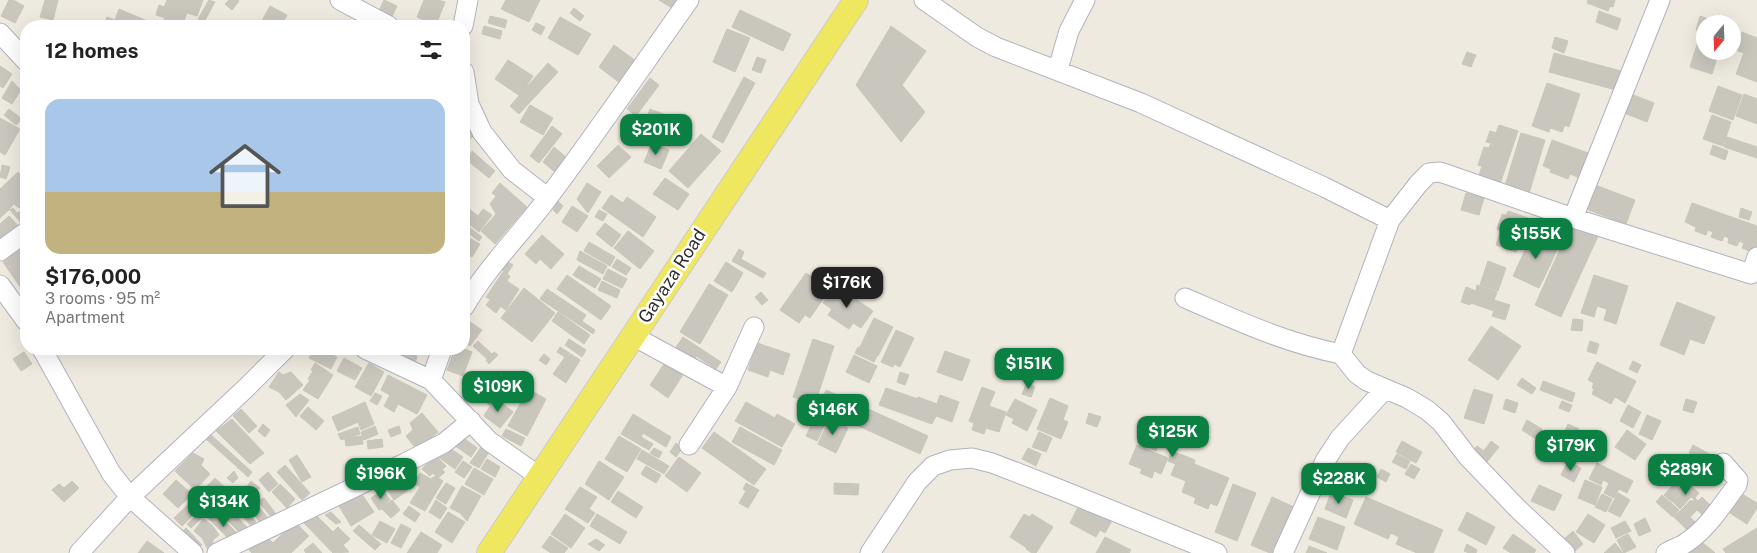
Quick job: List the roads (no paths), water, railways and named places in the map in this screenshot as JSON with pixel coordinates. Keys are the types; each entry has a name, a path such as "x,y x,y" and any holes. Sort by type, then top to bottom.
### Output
{"main road":[{"name":"Gayaza Road","path":"489,553 856,0"}],"street":[{"path":"340,0 378,20"},
{"path":"464,20 468,0"},
{"path":"470,298 485,275 548,198 689,0"},
{"path":"924,0 977,37 996,47 1058,69 1142,103 1390,220"},
{"path":"1058,69 1069,31 1086,0"},
{"path":"1573,218 1660,0"},
{"path":"0,33 20,55"},
{"path":"470,106 482,132 512,170 548,198"},
{"path":"1341,354 1390,220 1429,173 1440,172 1573,218 1751,274 1757,257"},
{"path":"0,250 20,236"},
{"path":"0,285 20,313"},
{"path":"1185,298 1280,338 1314,349 1341,354 1357,374 1367,381 1407,398 1427,410 1441,422 1468,457 1518,509 1565,553"},
{"path":"689,445 727,388 754,327"},
{"path":"633,336 727,388"},
{"path":"45,355 111,473 130,497 193,553"},
{"path":"79,553 130,497 279,355"},
{"path":"378,355 431,380 489,441 540,477"},
{"path":"431,380 440,355"},
{"path":"1283,553 1325,461 1340,438 1385,389"},
{"path":"217,553 413,459 444,442 470,421"},
{"path":"870,553 917,482 933,466 950,460 972,458 992,463 1067,492 1217,553"},
{"path":"1666,553 1672,548 1686,544 1699,532 1710,521 1738,483 1738,480 1723,463"}]}
